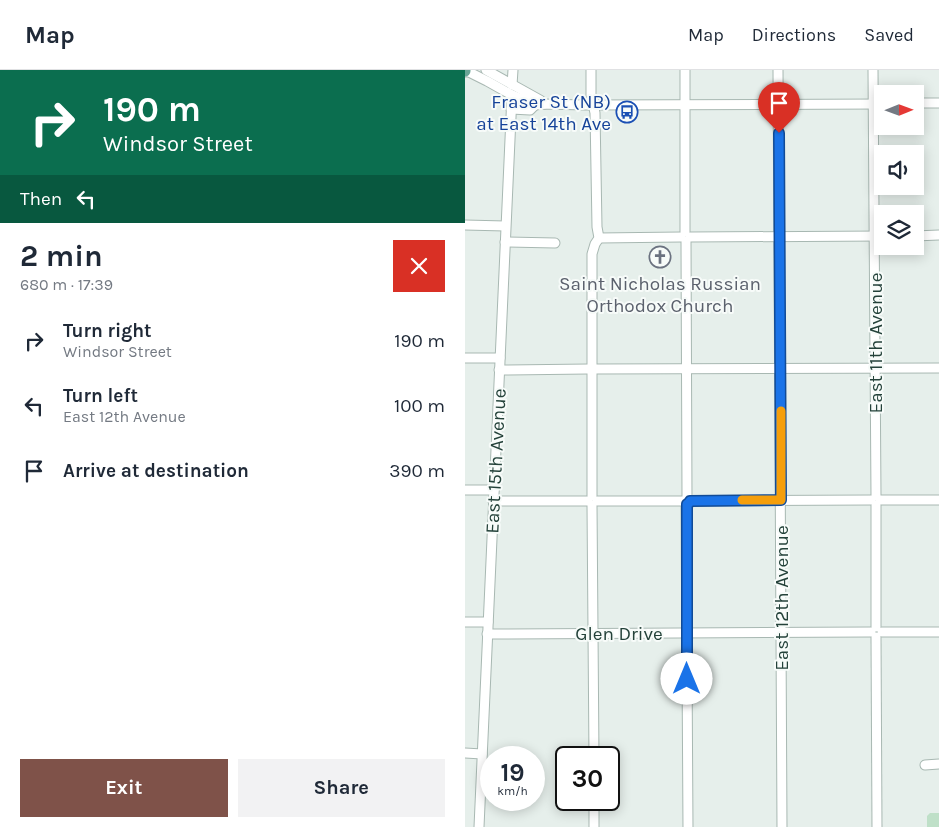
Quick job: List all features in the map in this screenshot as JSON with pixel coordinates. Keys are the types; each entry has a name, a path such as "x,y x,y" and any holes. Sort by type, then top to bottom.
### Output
{"street":[{"path":"465,70 540,100 540,104"},
{"path":"486,70 512,90"},
{"name":"East 15th Avenue","path":"482,746 513,70"},
{"path":"591,70 591,95 595,113 597,227 599,238 592,254 594,746"},
{"path":"685,70 688,827"},
{"name":"East 12th Avenue","path":"778,70 782,827"},
{"name":"East 11th Avenue","path":"873,70 875,85"},
{"path":"924,104 939,103"},
{"path":"511,109 530,110 540,104 874,104"},
{"name":"East 11th Avenue","path":"878,135 878,205"},
{"path":"465,225 505,226"},
{"path":"599,238 874,236"},
{"path":"924,236 939,236"},
{"path":"505,242 555,243"},
{"name":"East 11th Avenue","path":"877,827 875,368 878,255"},
{"path":"465,358 500,358"},
{"path":"499,370 939,368"},
{"path":"465,490 494,490"},
{"path":"493,501 939,500"},
{"path":"465,622 488,622"},
{"name":"Glen Drive","path":"487,634 939,632"},
{"path":"465,754 480,754"},
{"path":"925,764 939,764"},
{"name":"East 15th Avenue","path":"479,827 480,803"},
{"path":"594,811 594,827"}],"green space":[{"path":"930,813 939,813 939,827 927,827 927,816"}],"slow traffic":[{"path":"742,500 781,500 781,411"}],"place":[{"name":"Fraser St (NB) at East 14th Ave","path":"627,112"},
{"name":"Saint Nicholas Russian Orthodox Church","path":"660,257"}],"route":[{"path":"687,679 687,504 690,501 781,500 779,133"}]}
